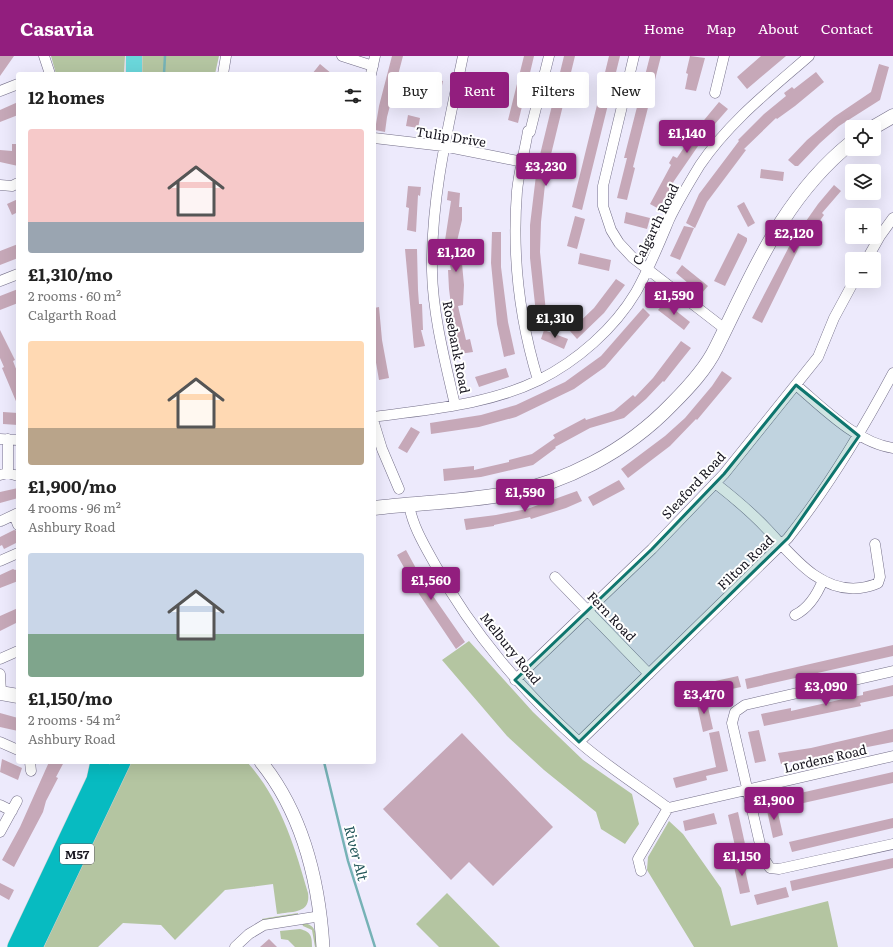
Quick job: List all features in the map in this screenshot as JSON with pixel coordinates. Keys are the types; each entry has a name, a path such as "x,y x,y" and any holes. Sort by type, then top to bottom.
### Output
{"highway":[{"name":"M57","path":"17,947 96,780 100,764"},
{"name":"M57","path":"33,947 120,764"}],"main road":[{"path":"134,56 134,72"},
{"path":"881,123 893,116"},
{"path":"376,508 500,495 527,489 560,478 604,457 648,426 683,392 716,350 725,329 774,233 793,204 814,177 845,148"},
{"path":"0,693 16,696"}],"street":[{"path":"44,56 47,72"},
{"path":"223,72 226,56"},
{"path":"342,56 373,65"},
{"name":"Rosebank Road","path":"455,405 436,311 432,271 436,192 443,146 463,56"},
{"path":"538,380 527,342 522,315 515,246 517,190 522,162 528,131 530,132 549,56"},
{"path":"634,56 603,186 603,206 611,230 618,243 633,258 725,329"},
{"path":"715,93 724,56"},
{"name":"Calgarth Road","path":"376,417 455,405 490,398 538,380 568,363 600,337 627,306 648,269 680,198 718,140 753,104 809,56"},
{"path":"0,91 16,85"},
{"name":"Tulip Drive","path":"376,138 443,146 522,162"},
{"path":"0,186 12,186 16,184"},
{"path":"871,252 893,218"},
{"path":"0,281 16,275"},
{"name":"Sleaford Road","path":"516,680 652,549 716,483 821,352 834,318 850,288"},
{"name":"Filton Road","path":"579,742 781,546 815,504 859,436 893,373"},
{"path":"796,385 859,436 876,444 893,448"},
{"path":"376,430 382,449 399,489"},
{"path":"9,439 4,474 16,476"},
{"path":"716,483 761,523 781,546 802,566 823,580 838,586 854,588 874,585 878,582 880,577 875,544"},
{"name":"Melbury Road","path":"409,504 410,513 415,526 444,581 516,680 579,742 668,808"},
{"path":"1,521 16,514"},
{"path":"0,561 16,554"},
{"name":"Fern Road","path":"555,577 649,674"},
{"path":"794,615 803,611 809,605 818,593 823,580"},
{"path":"0,660 16,652"},
{"path":"893,671 745,705 738,708 733,715 732,723 763,857 770,868 779,870 893,844"},
{"path":"0,674 0,693"},
{"path":"0,742 16,749"},
{"name":"Lordens Road","path":"668,808 893,756"},
{"path":"262,764 284,799 297,824 309,856 321,916 323,947"},
{"path":"0,832 17,801"},
{"path":"0,805 12,811"},
{"path":"640,871 638,859 668,808"},
{"path":"235,947 249,934 264,925 321,916"}],"highlighted area":[{"path":"796,385 859,436 788,538 579,742 515,680 652,549 724,474"}],"green space":[{"path":"51,56 125,56 124,72 55,72"},
{"path":"138,56 219,56 215,72 138,72"},
{"path":"469,641 533,712 583,760 632,794 639,824 625,844 601,829 596,812 544,770 507,736 442,660"},
{"path":"123,764 249,764 259,776 269,791 292,841 308,893 307,905 294,912 277,914 273,884 225,890 175,940 161,925 123,923 98,947 44,947"},
{"path":"669,821 683,834 721,888 731,926 828,901 838,947 694,947 647,870 648,857"},
{"path":"447,893 500,947 439,947 416,924"},
{"path":"298,913 298,915 262,921 262,919"},
{"path":"302,923 311,925 315,931 318,947 315,947 312,930 303,926"},
{"path":"300,929 309,933 312,940 312,947 295,947 288,940 281,939 280,931"}],"building":[{"path":"0,56 14,56 0,76"},
{"path":"392,56 403,56 399,72 388,72 388,108 389,108 385,132 376,130 379,106"},
{"path":"524,56 534,56 530,72 520,72"},
{"path":"564,56 575,56 571,72 560,72"},
{"path":"609,56 620,56 616,72 605,72"},
{"path":"650,56 661,56 655,80 655,72 646,72"},
{"path":"690,56 705,58 696,91 685,89 688,74 686,73"},
{"path":"761,56 786,56 747,89 737,77"},
{"path":"320,64 330,72 314,72"},
{"path":"879,64 889,67 880,100 848,120 845,120 845,122 820,143 798,166 795,166 788,160 807,140 834,117 871,92"},
{"path":"816,72 824,82 795,106 777,119 776,118 744,149 746,150 707,202 695,228 686,223 699,194 739,141 738,140 764,114 786,96 784,93 792,87 794,89"},
{"path":"517,84 517,108 522,108 518,123 508,120"},
{"path":"719,102 728,109 707,133 674,181 659,209 650,204 671,165 669,163 673,156 677,158 695,131"},
{"path":"16,103 16,116 0,122 0,110"},
{"path":"597,105 597,108 607,108 582,210 572,207"},
{"path":"551,108 562,108 546,175 541,222 540,252 547,322 537,323 530,258 530,225 537,167"},
{"path":"637,108 648,108 633,167 635,168 627,200 617,198 627,158 624,158"},
{"path":"408,115 420,118 418,128 406,126"},
{"path":"12,144 16,144 16,166 0,162 0,150 12,151"},
{"path":"761,169 784,172 783,181 760,178"},
{"path":"834,185 841,191 822,213 824,215 803,244 801,243 762,323 752,318 792,241 818,204"},
{"path":"408,186 421,187 420,196 418,195 416,232 407,230 409,208 406,207"},
{"path":"448,191 460,193 459,207 462,207 462,220 454,254 461,253 464,285 463,305 458,306 466,340 470,339 473,352 459,354 448,314 452,313 448,270 451,270 447,248 444,247 451,201 447,200"},
{"path":"16,200 16,213 12,215 7,204"},
{"path":"744,202 755,223 748,227 737,206"},
{"path":"626,212 650,218 647,229 624,223"},
{"path":"575,216 585,219 577,249 567,246"},
{"path":"684,226 694,228 680,260 670,256"},
{"path":"492,232 501,232 501,267 508,322 515,354 504,357 497,324 491,263"},
{"path":"738,233 747,238 747,241 725,286 714,281"},
{"path":"16,245 16,259 0,265 0,251"},
{"path":"405,249 417,249 419,304 422,304 423,330 421,330 425,346 414,348"},
{"path":"580,253 611,260 609,271 578,264"},
{"path":"682,265 708,286 701,294 676,273"},
{"path":"616,279 625,285 604,313 577,339 570,331 594,308"},
{"path":"16,290 16,304 0,310 0,296"},
{"path":"665,302 690,322 684,330 658,310"},
{"path":"379,307 382,340 389,378 379,380 376,363 376,308"},
{"path":"643,308 650,315 605,367 574,389 516,417 479,427 431,434 430,423 481,415 516,405 565,382 601,356"},
{"path":"0,330 15,360 13,361 16,369 16,401 2,368 4,367 0,358"},
{"path":"544,330 568,339 564,349 541,339"},
{"path":"681,341 691,348 664,382 663,381 646,399 624,418 590,428 555,447 556,448 533,465 481,477 444,481 443,469 474,466 474,470 509,462 509,460 532,454 555,438 553,435 585,418 586,420 614,411 633,395 635,397 653,378"},
{"path":"506,368 509,377 479,387 475,377"},
{"path":"722,371 732,378 697,420 696,419 670,446 628,478 621,469 665,436 685,418 712,386"},
{"path":"3,412 16,413 16,425 3,424"},
{"path":"411,427 420,432 407,453 398,448"},
{"path":"619,480 625,489 593,506 588,497"},
{"path":"16,488 16,499 0,503 0,492"},
{"path":"577,491 582,501 566,508 531,519 530,517 494,526 466,530 464,519 527,509"},
{"path":"14,530 16,530 16,543 4,549 2,545 0,546 0,537"},
{"path":"406,550 424,583 465,642 456,649 419,594 397,555"},
{"path":"13,569 16,570 16,582 0,588 0,575"},
{"path":"16,609 16,623 0,631 0,616"},
{"path":"893,645 893,656 747,689 745,679"},
{"path":"738,676 741,687 708,694 706,683"},
{"path":"893,685 893,696 860,703 861,706 764,726 761,714 791,708 791,711 863,695 863,692"},
{"path":"706,698 713,729 703,732 696,700"},
{"path":"0,713 16,717 16,731 0,727"},
{"path":"893,729 893,742 781,764 778,753 811,748"},
{"path":"759,730 766,761 755,763 748,732"},
{"path":"719,731 728,771 706,776 707,780 676,788 673,778 716,767 709,733"},
{"path":"462,733 553,827 493,886 469,862 451,880 383,809"},
{"path":"2,759 22,768 18,780 0,772"},
{"path":"48,764 63,764 56,777 58,778 46,801 43,812 14,867 2,860 20,827"},
{"path":"893,772 893,783 790,806 787,796"},
{"path":"776,804 783,835 773,838 766,806"},
{"path":"738,812 747,853 737,855 728,815"},
{"path":"714,813 717,824 685,831 683,821"},
{"path":"893,818 893,828 792,852 789,842"},
{"path":"893,858 893,868 792,891 790,881"},
{"path":"743,860 750,892 740,894 733,862"},
{"path":"0,883 14,890 9,900 0,895"},
{"path":"786,887 789,897 757,905 754,895"},
{"path":"269,939 277,947 260,947"}],"waterway":[{"name":"River Alt","path":"164,72 165,56"},
{"name":"River Alt","path":"324,764 348,861 375,947"}]}
